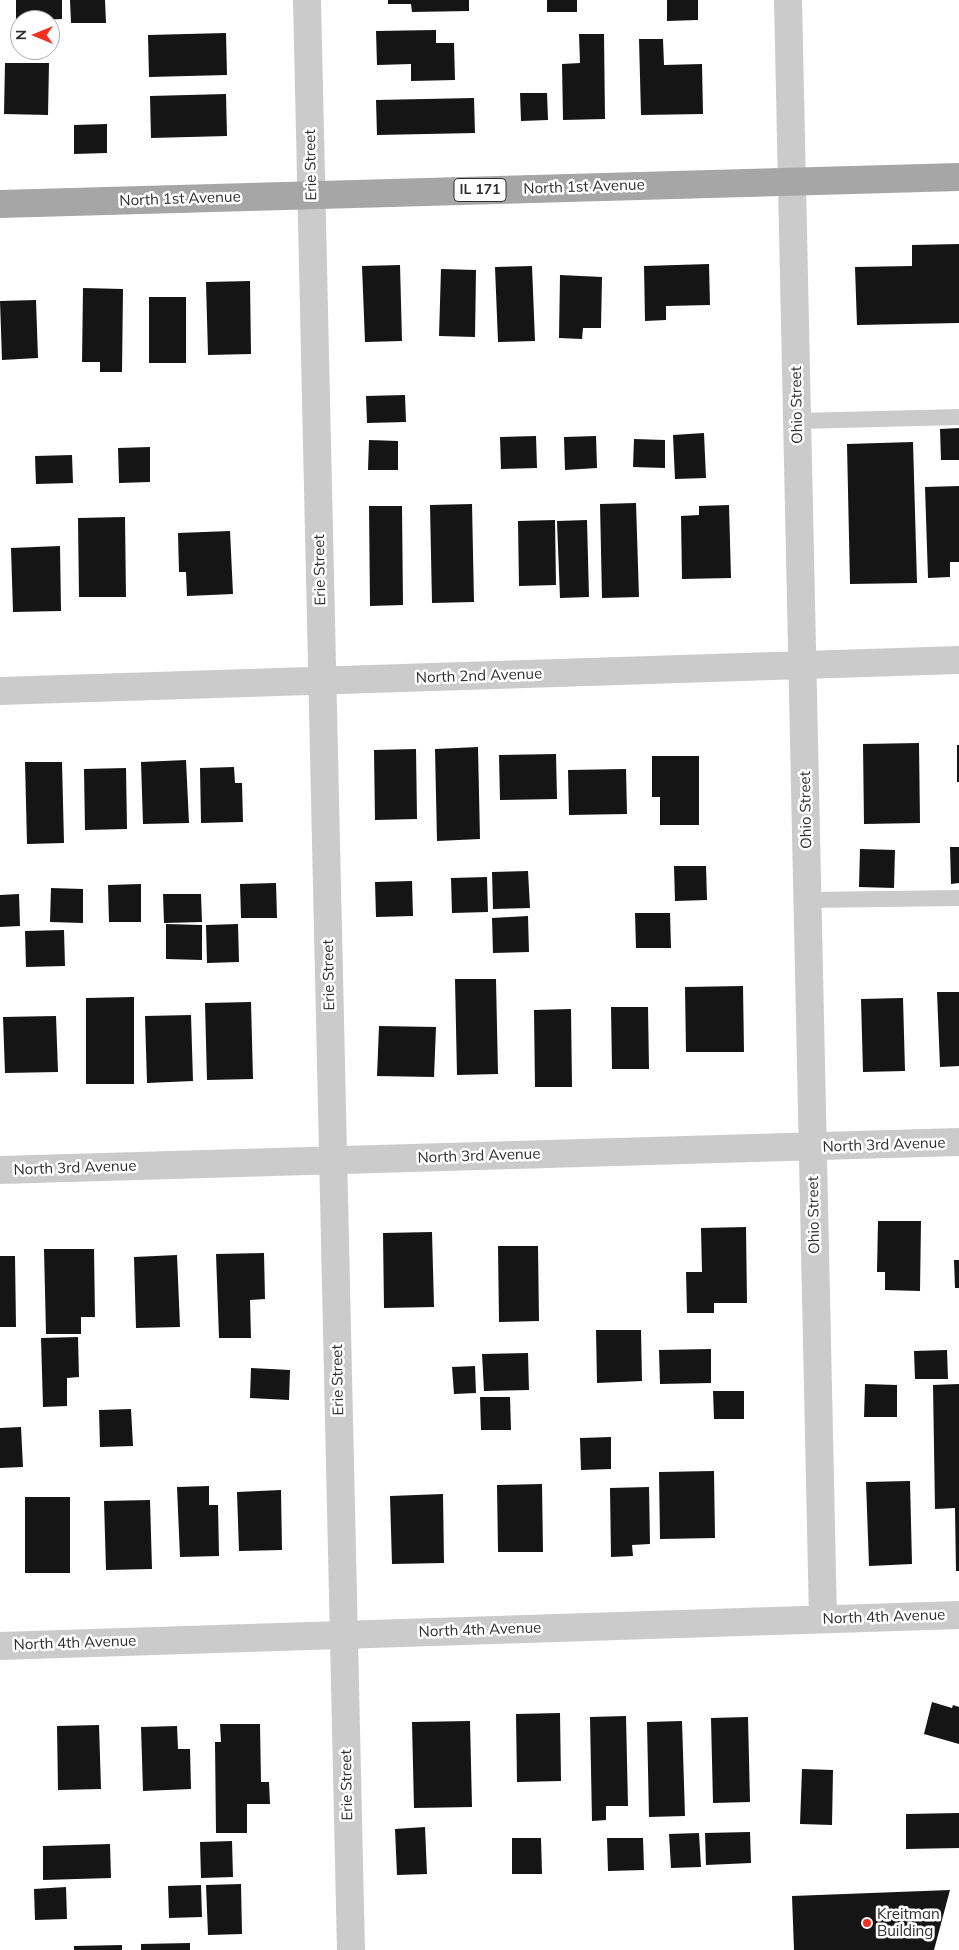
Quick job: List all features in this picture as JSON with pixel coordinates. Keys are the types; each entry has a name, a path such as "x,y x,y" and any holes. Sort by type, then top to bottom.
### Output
{"main road":[{"name":"North 1st Avenue","path":"0,204 959,177"}],"street":[{"name":"Erie Street","path":"307,0 351,1950"},
{"name":"Ohio Street","path":"788,0 823,1619"},
{"name":"North 2nd Avenue","path":"0,691 959,660"},
{"name":"North 3rd Avenue","path":"0,1170 959,1142"},
{"name":"North 4th Avenue","path":"0,1646 959,1615"}],"lane":[{"path":"798,421 959,417"},
{"path":"808,900 959,898"}],"building":[{"path":"16,0 62,0 62,19 60,19 60,10 16,10"},
{"path":"70,0 105,0 106,23 71,23"},
{"path":"388,0 469,0 469,11 412,12 411,4 388,4"},
{"path":"547,0 577,0 577,12 547,12"},
{"path":"667,0 698,0 698,20 667,21"},
{"path":"436,30 436,43 454,43 455,80 411,81 411,64 377,65 376,31"},
{"path":"226,33 227,75 149,77 148,35"},
{"path":"579,34 604,34 605,119 563,120 562,64 580,63"},
{"path":"639,39 663,39 664,65 702,64 703,114 641,115"},
{"path":"5,63 49,63 48,115 4,114"},
{"path":"520,93 547,93 548,120 521,121"},
{"path":"226,94 227,136 151,138 150,96"},
{"path":"474,98 475,133 377,135 376,100"},
{"path":"107,124 107,153 74,154 74,125"},
{"path":"959,244 959,323 857,325 855,267 912,266 912,245"},
{"path":"709,264 710,305 666,306 666,320 645,321 644,266"},
{"path":"400,265 402,341 365,342 362,266"},
{"path":"532,266 535,341 498,342 495,267"},
{"path":"441,269 476,270 475,337 439,336"},
{"path":"560,275 602,277 601,328 583,328 582,339 559,338"},
{"path":"250,281 251,354 208,355 206,282"},
{"path":"83,288 123,289 122,372 100,372 100,362 82,362"},
{"path":"149,297 186,297 186,363 149,363"},
{"path":"36,300 38,358 2,360 0,301"},
{"path":"405,395 406,422 367,423 366,396"},
{"path":"959,428 959,460 941,460 940,429"},
{"path":"704,433 706,478 675,479 673,435"},
{"path":"536,436 537,468 501,469 500,437"},
{"path":"596,436 597,468 565,470 564,437"},
{"path":"634,439 665,440 665,468 633,467"},
{"path":"369,440 398,441 398,470 368,470"},
{"path":"913,442 917,583 850,584 847,444"},
{"path":"150,447 150,482 119,483 118,448"},
{"path":"72,455 73,483 36,484 35,456"},
{"path":"959,486 959,562 950,562 950,577 928,578 925,487"},
{"path":"636,503 639,597 602,598 600,504"},
{"path":"472,504 474,602 432,603 430,505"},
{"path":"729,505 731,578 682,579 681,516 699,515 699,506"},
{"path":"369,506 402,506 403,605 370,606"},
{"path":"125,517 126,597 79,597 78,518"},
{"path":"555,520 556,585 519,586 518,521"},
{"path":"587,520 589,597 560,598 557,521"},
{"path":"230,531 233,594 187,596 186,572 179,572 178,533"},
{"path":"60,546 61,611 13,612 11,548"},
{"path":"919,743 920,823 864,824 863,744"},
{"path":"957,745 959,745 959,782 957,782"},
{"path":"478,747 480,839 437,841 435,749"},
{"path":"416,749 417,819 375,820 374,750"},
{"path":"556,754 557,799 500,800 499,755"},
{"path":"652,756 699,756 699,825 660,825 660,797 652,797"},
{"path":"186,760 189,823 143,824 141,762"},
{"path":"25,762 62,762 64,843 27,844"},
{"path":"234,767 235,783 242,783 243,822 201,823 200,768"},
{"path":"126,768 127,829 85,830 84,769"},
{"path":"626,769 627,814 569,815 568,770"},
{"path":"950,847 959,847 959,883 951,884"},
{"path":"860,849 895,850 894,888 859,887"},
{"path":"674,866 706,866 707,900 675,901"},
{"path":"528,871 530,908 493,909 492,872"},
{"path":"487,877 488,912 452,913 451,878"},
{"path":"412,881 413,916 376,917 375,882"},
{"path":"276,883 277,918 241,918 240,884"},
{"path":"141,884 141,922 109,922 108,885"},
{"path":"51,888 83,889 83,923 50,922"},
{"path":"19,894 20,926 0,927 0,895"},
{"path":"163,894 201,894 202,922 164,923"},
{"path":"635,913 670,913 671,948 636,948"},
{"path":"528,916 529,952 493,953 492,918"},
{"path":"166,924 202,925 202,960 166,959"},
{"path":"238,924 239,962 207,963 206,925"},
{"path":"64,930 65,966 26,967 25,931"},
{"path":"455,979 496,979 498,1074 457,1075"},
{"path":"743,986 744,1052 686,1052 685,987"},
{"path":"937,992 959,992 959,1066 940,1067"},
{"path":"134,997 134,1084 86,1084 86,998"},
{"path":"903,998 905,1071 863,1072 861,999"},
{"path":"251,1002 253,1079 207,1080 205,1003"},
{"path":"611,1007 648,1007 649,1069 612,1069"},
{"path":"571,1009 572,1087 535,1087 534,1010"},
{"path":"191,1015 193,1081 147,1083 145,1016"},
{"path":"56,1016 58,1072 5,1073 3,1017"},
{"path":"379,1026 436,1027 434,1077 377,1076"},
{"path":"878,1221 921,1221 920,1291 885,1290 885,1272 877,1272"},
{"path":"746,1227 747,1303 714,1303 714,1313 687,1313 686,1272 702,1272 701,1228"},
{"path":"432,1232 434,1307 384,1308 383,1233"},
{"path":"498,1246 538,1246 539,1321 499,1322"},
{"path":"44,1249 94,1249 95,1317 81,1317 81,1334 46,1334"},
{"path":"264,1253 265,1299 250,1300 251,1338 219,1338 216,1254"},
{"path":"177,1255 180,1327 136,1328 134,1257"},
{"path":"0,1256 15,1256 16,1327 0,1327"},
{"path":"954,1260 959,1260 959,1288 955,1288"},
{"path":"596,1330 641,1330 642,1381 597,1383"},
{"path":"78,1337 79,1377 67,1378 67,1406 43,1407 41,1338"},
{"path":"711,1349 711,1383 660,1384 659,1350"},
{"path":"947,1350 948,1379 915,1379 914,1351"},
{"path":"528,1353 529,1390 484,1391 482,1354"},
{"path":"475,1366 476,1393 454,1394 452,1367"},
{"path":"251,1368 290,1370 289,1400 250,1398"},
{"path":"865,1384 897,1385 897,1417 864,1417"},
{"path":"959,1384 959,1571 956,1571 955,1508 935,1509 933,1385"},
{"path":"713,1391 744,1391 744,1419 714,1419"},
{"path":"480,1397 510,1397 511,1430 481,1430"},
{"path":"131,1409 133,1446 100,1447 99,1410"},
{"path":"21,1427 23,1467 0,1468 0,1428"},
{"path":"611,1437 611,1469 581,1470 580,1438"},
{"path":"714,1471 715,1538 660,1539 659,1472"},
{"path":"910,1481 912,1564 869,1566 866,1482"},
{"path":"542,1484 543,1552 498,1552 497,1485"},
{"path":"209,1486 209,1505 218,1505 219,1556 180,1557 177,1487"},
{"path":"649,1487 650,1544 632,1545 633,1556 611,1557 610,1488"},
{"path":"281,1490 282,1550 239,1551 237,1492"},
{"path":"443,1494 444,1563 392,1564 390,1496"},
{"path":"25,1497 70,1497 70,1573 25,1573"},
{"path":"150,1500 152,1569 106,1570 104,1501"},
{"path":"932,1702 952,1708 953,1705 959,1707 959,1744 924,1734"},
{"path":"560,1713 561,1781 517,1782 516,1714"},
{"path":"626,1716 628,1806 606,1806 606,1820 592,1821 590,1717"},
{"path":"748,1717 750,1802 713,1803 711,1718"},
{"path":"470,1721 472,1807 414,1808 412,1722"},
{"path":"682,1721 685,1816 649,1817 647,1722"},
{"path":"220,1724 260,1724 261,1782 269,1782 270,1804 247,1804 247,1833 216,1833 215,1742 221,1742"},
{"path":"99,1725 101,1789 58,1790 57,1726"},
{"path":"177,1726 178,1749 190,1749 191,1789 143,1791 141,1727"},
{"path":"802,1769 833,1770 832,1825 800,1824"},
{"path":"959,1813 959,1848 906,1849 906,1814"},
{"path":"425,1827 427,1874 397,1875 395,1829"},
{"path":"750,1832 751,1863 706,1865 705,1833"},
{"path":"699,1833 701,1867 671,1868 669,1834"},
{"path":"512,1838 541,1838 542,1874 512,1874"},
{"path":"607,1838 643,1838 644,1870 608,1871"},
{"path":"232,1841 233,1877 201,1878 200,1842"},
{"path":"110,1844 111,1878 43,1880 43,1846"},
{"path":"241,1884 242,1934 208,1935 206,1885"},
{"path":"201,1885 202,1917 169,1918 168,1886"},
{"path":"66,1887 67,1919 35,1920 34,1889"},
{"name":"Kreitman Building","path":"950,1890 934,1950 794,1950 792,1896"},
{"path":"190,1943 190,1950 141,1950 141,1944"},
{"path":"122,1945 122,1950 74,1950 74,1946"}],"place":[{"name":"Kreitman Building","path":"867,1923"}]}
